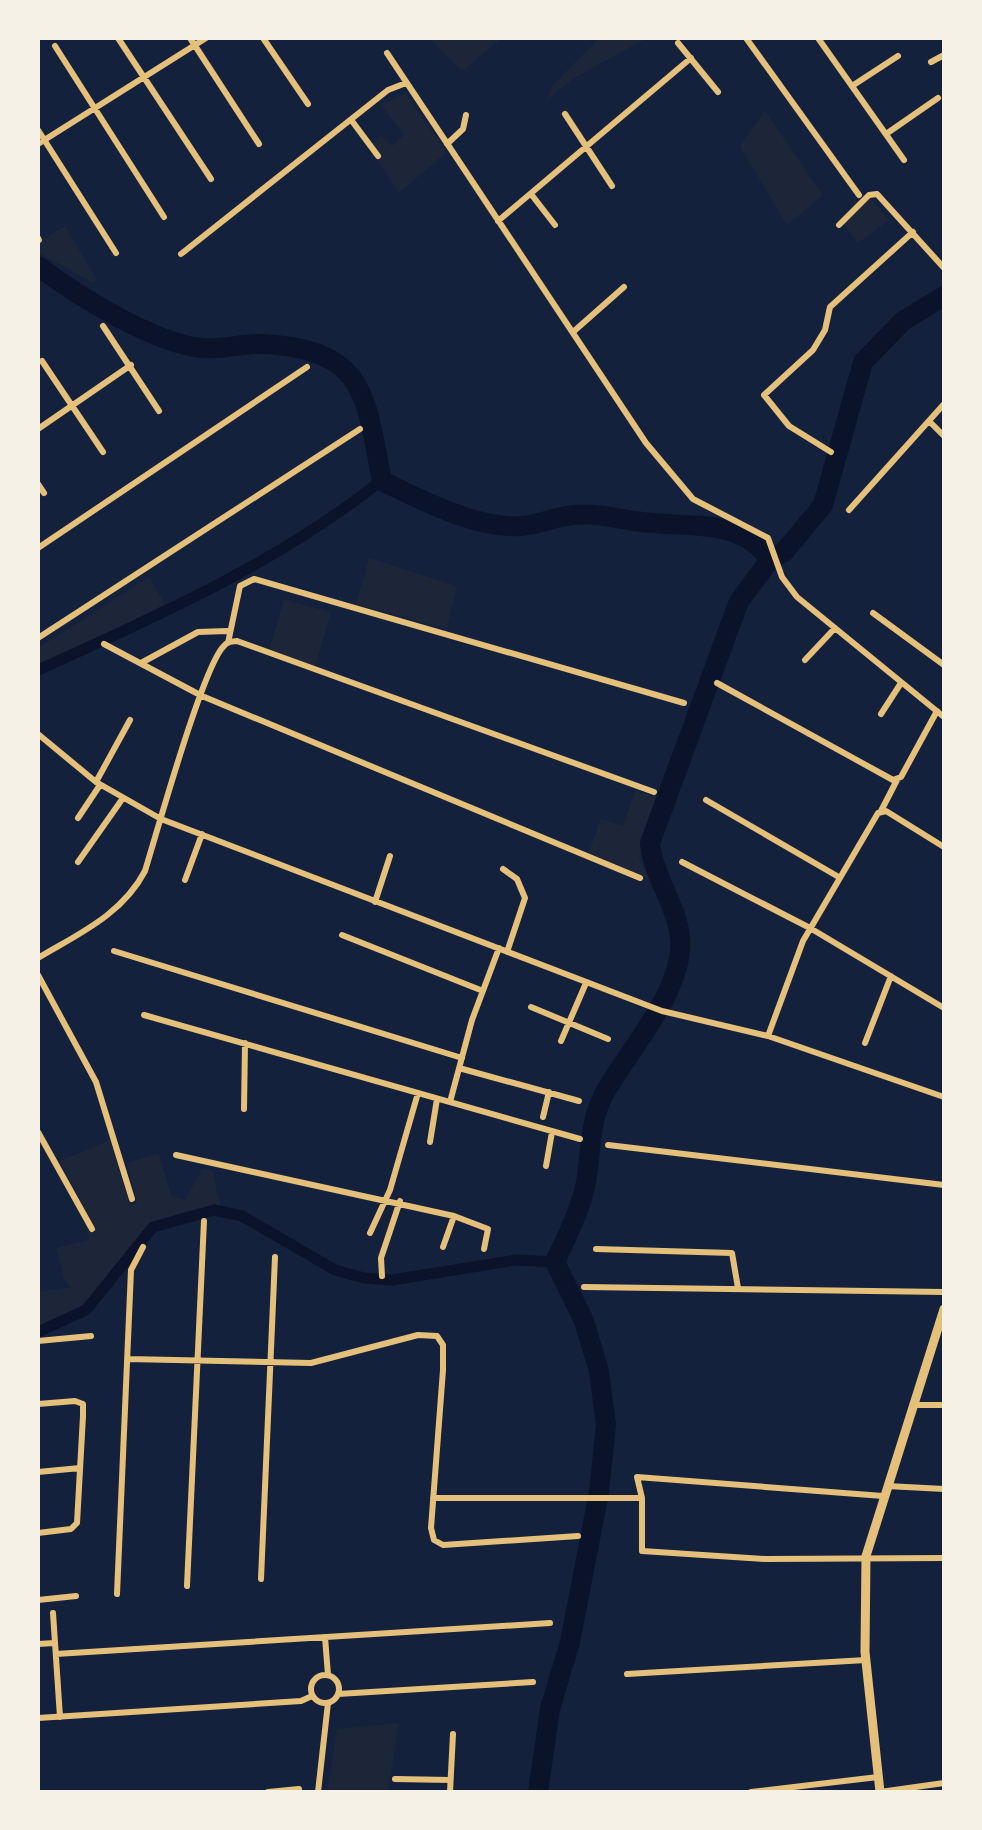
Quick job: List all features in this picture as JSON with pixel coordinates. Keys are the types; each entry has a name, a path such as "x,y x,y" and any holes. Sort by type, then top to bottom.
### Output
{"main road":[{"path":"880,1792 866,1660 866,1556 944,1308"}],"street":[{"path":"118,38 211,180"},
{"path":"41,142 143,78 192,41 206,38"},
{"path":"263,38 308,104"},
{"path":"746,38 859,196"},
{"path":"820,38 904,160"},
{"path":"192,41 259,144"},
{"path":"678,43 718,92"},
{"path":"55,46 164,217"},
{"path":"387,53 646,443 684,491 773,543 779,570 790,590 944,717"},
{"path":"852,86 898,56"},
{"path":"931,62 944,56"},
{"path":"498,221 692,58"},
{"path":"182,254 388,90 407,83"},
{"path":"886,134 938,98"},
{"path":"447,144 463,129 466,114"},
{"path":"565,114 612,186"},
{"path":"352,121 378,156"},
{"path":"38,130 41,142 116,253"},
{"path":"531,194 555,225"},
{"path":"839,224 872,194 944,268"},
{"path":"831,452 789,426 764,395 813,350 826,330 830,307 912,232"},
{"path":"573,332 624,287"},
{"path":"102,326 159,411"},
{"path":"42,361 103,452"},
{"path":"38,429 130,365"},
{"path":"38,548 308,367"},
{"path":"849,510 944,404"},
{"path":"929,420 944,436"},
{"path":"38,638 360,429"},
{"path":"38,484 44,493"},
{"path":"228,642 227,631 240,586 254,579 684,704"},
{"path":"873,613 944,664"},
{"path":"805,660 836,628"},
{"path":"140,663 198,632 227,631"},
{"path":"38,958 94,926 134,892 202,696 220,649 228,642 237,641 654,792"},
{"path":"104,644 202,696 640,878"},
{"path":"717,683 897,780"},
{"path":"881,714 901,683"},
{"path":"768,1036 810,928 837,876 881,811 937,712"},
{"path":"78,818 130,720"},
{"path":"38,734 98,783 161,819 662,1011 768,1036 944,1096"},
{"path":"78,862 123,798"},
{"path":"706,800 837,876"},
{"path":"881,811 944,847"},
{"path":"185,880 202,834"},
{"path":"375,902 390,856"},
{"path":"682,862 810,928 944,1008"},
{"path":"504,869 517,879 525,898 507,952"},
{"path":"342,935 483,991"},
{"path":"450,1102 498,948"},
{"path":"114,951 462,1058"},
{"path":"38,975 96,1082 132,1199"},
{"path":"865,1044 891,976"},
{"path":"560,1040 586,983"},
{"path":"531,1007 608,1039"},
{"path":"144,1015 580,1139"},
{"path":"244,1044 244,1109"},
{"path":"459,1068 579,1101"},
{"path":"543,1117 550,1092"},
{"path":"370,1233 386,1198 418,1093"},
{"path":"430,1142 437,1098"},
{"path":"38,1132 92,1229"},
{"path":"546,1166 552,1132"},
{"path":"608,1145 944,1184"},
{"path":"176,1155 400,1201 454,1216 488,1229 484,1249"},
{"path":"382,1276 381,1258 400,1201"},
{"path":"443,1247 454,1216"},
{"path":"187,1586 204,1220"},
{"path":"117,1594 132,1270 143,1247"},
{"path":"596,1249 732,1253 738,1288"},
{"path":"261,1579 275,1257"},
{"path":"584,1287 944,1292"},
{"path":"128,1359 311,1362 418,1334 437,1336 443,1345 443,1370 431,1528 434,1540 443,1545 578,1536"},
{"path":"38,1341 91,1336"},
{"path":"38,1404 83,1404 77,1524 71,1529 38,1533"},
{"path":"916,1405 944,1406"},
{"path":"38,1472 80,1468"},
{"path":"944,1488 885,1491 636,1477 642,1498 642,1551 765,1558 944,1558"},
{"path":"433,1498 642,1498"},
{"path":"38,1600 76,1596"},
{"path":"53,1613 60,1717"},
{"path":"56,1654 325,1636 364,1638 550,1623"},
{"path":"325,1636 328,1675"},
{"path":"38,1644 55,1642"},
{"path":"626,1674 866,1660"},
{"path":"312,1696 314,1679 328,1675 336,1680 338,1694"},
{"path":"318,1792 328,1702 338,1694 534,1682"},
{"path":"38,1718 301,1701 312,1696 328,1702"},
{"path":"450,1792 452,1734"},
{"path":"752,1792 878,1777"},
{"path":"396,1779 450,1780"},
{"path":"880,1792 944,1784"},
{"path":"268,1792 298,1790"}],"shaded area":[{"path":"429,38 502,38 462,71"},
{"path":"599,38 647,38 573,79 547,100 552,86"},
{"path":"406,94 447,152 399,193 369,147 381,136 392,146 404,135 380,104"},
{"path":"765,111 823,195 787,225 740,146"},
{"path":"867,193 889,220 858,243 840,219"},
{"path":"65,226 97,279 93,283 38,252 38,243"},
{"path":"369,558 457,586 447,629 356,604"},
{"path":"149,577 165,604 38,670 38,648"},
{"path":"284,600 331,612 315,667 269,650"},
{"path":"635,791 658,797 639,857 649,879 588,854 601,819 623,826"},
{"path":"110,1140 130,1206 137,1203 127,1163 159,1153 171,1195 185,1200 202,1169 212,1170 221,1208 168,1218 152,1228 87,1304 38,1329 38,1292 71,1287 64,1280 56,1248 89,1240 85,1223 91,1220 60,1161"},
{"path":"399,1723 388,1792 327,1792 337,1729"}],"waterway":[{"path":"38,266 116,316 182,344 202,348 263,344 297,348 342,367 364,401 382,481 449,512 504,526 583,515 712,527 744,537 770,560"},
{"path":"538,1792 550,1709 570,1642 599,1492 606,1425 599,1371 584,1321 555,1262 582,1198 599,1104 664,999 679,958 678,926 650,843 739,601 770,560 784,552 823,505 863,362 903,321 944,296"},
{"path":"38,670 260,562 382,480"},
{"path":"38,1332 86,1310 153,1227 214,1210 242,1216 335,1270 364,1278 392,1280 516,1260 555,1262"}]}
